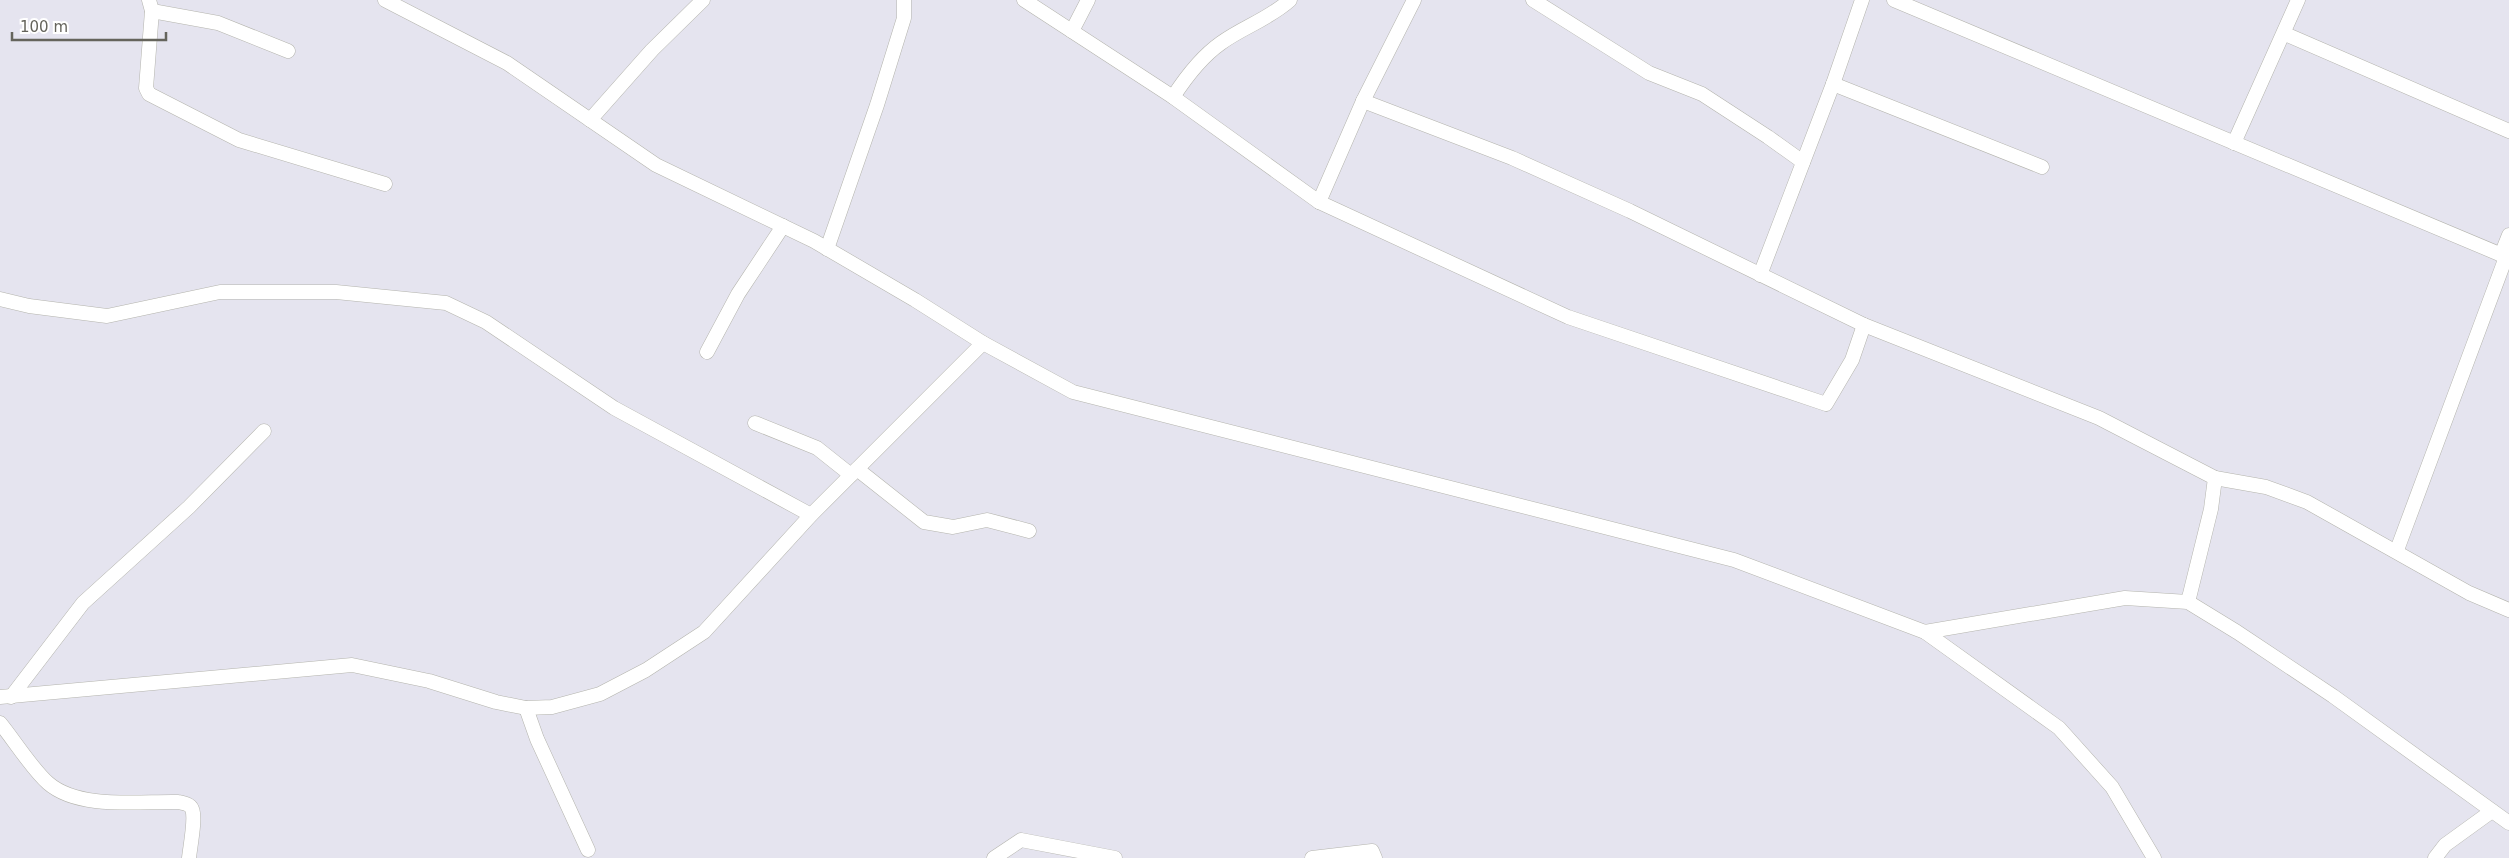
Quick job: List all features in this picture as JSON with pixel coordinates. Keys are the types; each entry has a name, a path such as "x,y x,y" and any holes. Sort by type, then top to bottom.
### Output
{"street":[{"path":"385,0 507,63 656,165 827,249 983,343 1073,392 1734,560 1925,632 2060,728 2112,787 2154,858"},
{"path":"590,120 652,50 703,0"},
{"path":"827,249 877,105 904,18 904,0"},
{"path":"1024,0 1172,97 1319,202 1568,317 1826,404 1852,360 1864,325"},
{"path":"1072,31 1088,0"},
{"path":"1172,97 1188,75 1222,42 1278,11 1290,0"},
{"path":"1319,202 1363,101 1414,0"},
{"path":"1533,0 1648,73 1702,94 1803,162"},
{"path":"1760,275 1833,84 1862,0"},
{"path":"1894,0 2505,257"},
{"path":"2234,143 2285,34 2298,0"},
{"path":"288,51 218,23 150,6 146,88 149,94 239,140 385,184"},
{"path":"2285,34 2509,131"},
{"path":"1833,84 2042,167"},
{"path":"1363,101 1512,158 1630,211 1864,325 2099,418 2215,478 2266,487 2307,502 2396,550 2468,592 2509,610"},
{"path":"707,352 738,294 783,226"},
{"path":"2396,550 2505,257 2509,235"},
{"path":"0,299 29,306 107,316 220,292 336,292 446,302 486,322 614,408 811,515"},
{"path":"5,697 352,665 429,681 496,702 526,708 552,707 600,694 646,670 704,632 811,515 983,343"},
{"path":"755,423 817,448 924,522 953,527 987,520 1029,531"},
{"path":"5,697 83,603 189,506 264,431"},
{"path":"2188,602 2211,509 2215,478"},
{"path":"1925,632 2125,598 2188,602 2333,696 2509,824"},
{"path":"526,708 537,739 588,850"},
{"path":"0,723 48,783 63,793 79,799 96,801 178,802 187,804 192,809 193,816 189,858"},
{"path":"2435,858 2445,845 2492,811"},
{"path":"994,858 1021,840 1115,858"},
{"path":"1312,858 1372,851 1375,858"}]}
